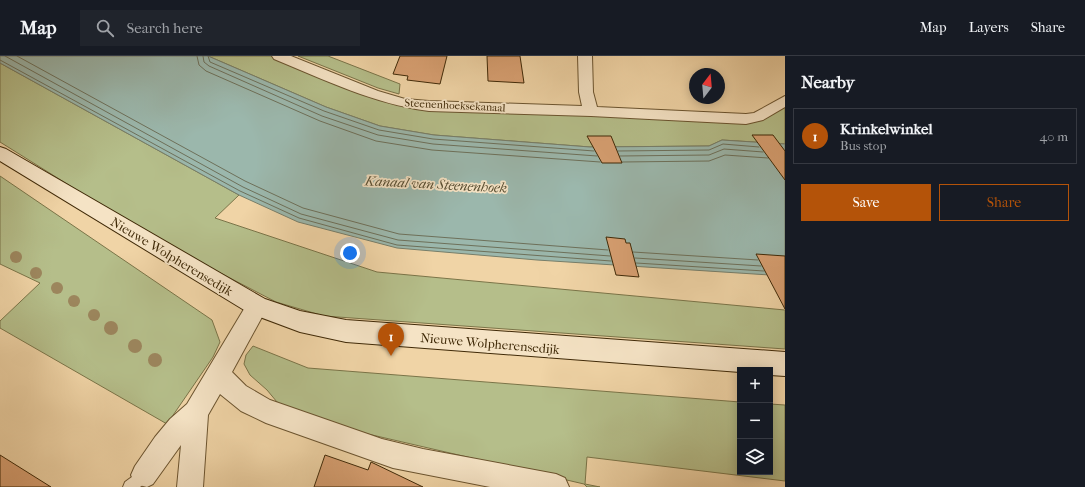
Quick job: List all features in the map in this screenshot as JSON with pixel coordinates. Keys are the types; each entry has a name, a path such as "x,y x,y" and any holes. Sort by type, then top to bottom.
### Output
{"street":[{"name":"Steenenhoeksekanaal","path":"279,56 373,94 404,103 429,106 592,111 751,119 761,116 785,100"},
{"path":"585,56 586,92 592,111"},
{"name":"Nieuwe Wolpherensedijk","path":"0,153 257,306 296,321 320,328 785,364"},
{"path":"137,481 179,428 196,413 257,306"},
{"path":"219,374 225,383 240,398 251,404 293,421 402,458 556,487"},
{"path":"190,487 196,413"}],"green space":[{"path":"208,56 276,56 387,100 754,116 785,104 785,144 722,140 709,146 590,147 434,135 380,126 326,107"},
{"path":"298,56 328,56 400,84 399,94 378,88"},
{"path":"0,63 239,195 215,218 377,272 785,310 785,349 324,316 276,302 155,239 0,142"},
{"path":"0,176 212,320 220,342 213,357 167,424 0,328 0,321 40,283 0,264"},
{"path":"253,346 308,368 737,402 737,475 773,475 773,404 785,405 785,481 587,457 585,484 600,487 587,487 584,484 316,422 299,416 277,402 267,390 250,375 244,364 246,355"}],"water":[{"name":"Kanaal van Steenenhoek","path":"0,56 208,56 326,107 380,126 434,135 590,147 709,146 722,140 785,144 785,276 537,260 397,248 298,222 239,195 0,63"}],"building":[{"path":"400,56 447,56 440,84 407,80 408,76 393,74"},
{"path":"487,56 520,56 524,83 488,81"},
{"path":"752,135 773,135 785,151 785,180"},
{"path":"587,136 611,136 622,163 602,163"},
{"path":"606,237 625,239 626,243 630,243 639,277 616,275"},
{"path":"756,254 785,256 785,309"},
{"path":"0,455 51,487 0,487"},
{"path":"325,455 368,470 371,462 423,487 314,487"}],"place":[{"name":"Krinkelwinkel","path":"391,356"}]}
